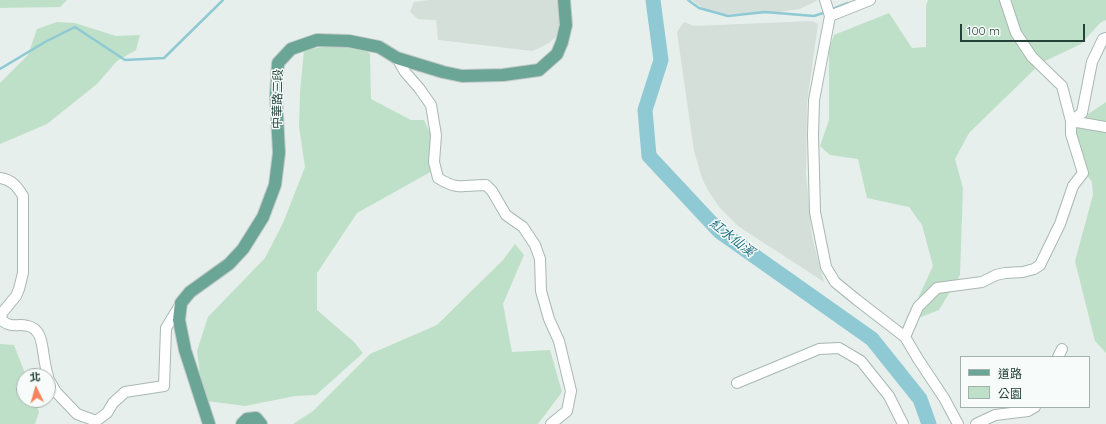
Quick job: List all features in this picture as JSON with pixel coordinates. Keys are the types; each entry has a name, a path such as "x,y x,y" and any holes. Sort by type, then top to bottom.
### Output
{"main road":[{"name":"中華路三段","path":"181,303 190,292 229,264 242,249 263,217 275,185 279,153 276,96 278,63 291,49 317,40 349,41 379,47 397,58 443,72 462,76 503,75 539,70 557,54 562,42 566,25 564,0"},
{"path":"181,303 179,320 185,350 208,424"},
{"path":"242,424 247,419 256,418 261,424"}],"street":[{"path":"830,16 870,0"},
{"path":"905,336 918,307 937,288 982,282 996,275 1023,272 1034,269 1040,265 1060,224 1073,186 1083,172 1070,134 1071,120 1062,86 1032,56 1016,33 1005,0"},
{"path":"826,3 830,16 814,100 813,135 815,212 826,267 835,282 905,336 925,371 944,398 958,424"},
{"path":"1071,120 1082,113 1092,62 1103,39 1106,38"},
{"path":"397,58 405,72 431,105 436,135 434,162 438,178 449,185 462,187 486,185 492,191 506,215 523,227 535,245 540,259 541,292 549,319 559,341 571,391 567,411 551,424"},
{"path":"1071,120 1106,127"},
{"path":"0,178 8,179 17,186 23,196 23,273 16,296 2,313 1,320 8,325 29,326 38,333 43,345 47,368"},
{"path":"56,392 77,414 96,422 107,413 125,392 164,386 166,328 181,303"},
{"path":"737,383 819,349 839,348 861,361 889,396 903,424"},
{"path":"976,424 995,415 1028,411 1033,408"}],"shaded area":[{"path":"429,0 564,0 562,25 557,36 549,43 533,51 438,40 436,20 418,19 410,12 414,2"},
{"path":"692,0 818,0 800,9 772,13 722,14 707,11"},
{"path":"812,21 818,24 807,102 806,173 812,237 824,282 738,226 720,208 707,189 694,151 677,32 684,22 694,26"}],"green space":[{"path":"0,0 67,0 60,7 0,8"},
{"path":"928,0 1106,0 1106,20 1100,23 1081,44 1041,63 969,133 955,159 963,188 960,275 939,310 913,320 914,307 933,266 922,225 909,207 867,198 858,159 830,155 820,146 829,120 829,49 834,35 889,13 912,48 926,47 926,6"},
{"path":"57,22 75,23 116,36 140,35 136,50 117,61 97,84 47,124 0,144 0,83 28,55 37,29"},
{"path":"343,44 367,51 370,54 371,99 411,120 424,120 430,133 434,170 357,213 317,273 317,310 354,342 363,353 316,395 295,396 245,406 207,401 201,382 197,351 208,317 265,258 283,223 305,167 299,127 300,92 304,50"},
{"path":"1106,102 1106,353 1095,341 1075,261 1093,195 1092,182 1076,160 1072,132 1079,120"},
{"path":"515,244 524,255 503,304 512,352 550,350 562,392 538,424 293,424 313,411 370,354 437,325 503,260"},
{"path":"0,344 14,345 23,368 16,368 16,408 38,408 39,412 35,424 0,424"}],"waterway":[{"path":"0,69 45,42 75,27 125,60 164,58 223,0"},
{"name":"紅水仙溪","path":"653,0 661,60 645,110 649,156 719,231 872,339 920,399 929,424"},
{"path":"688,0 699,8 728,16 765,12 814,16 826,12"},
{"path":"830,10 848,3"}]}
